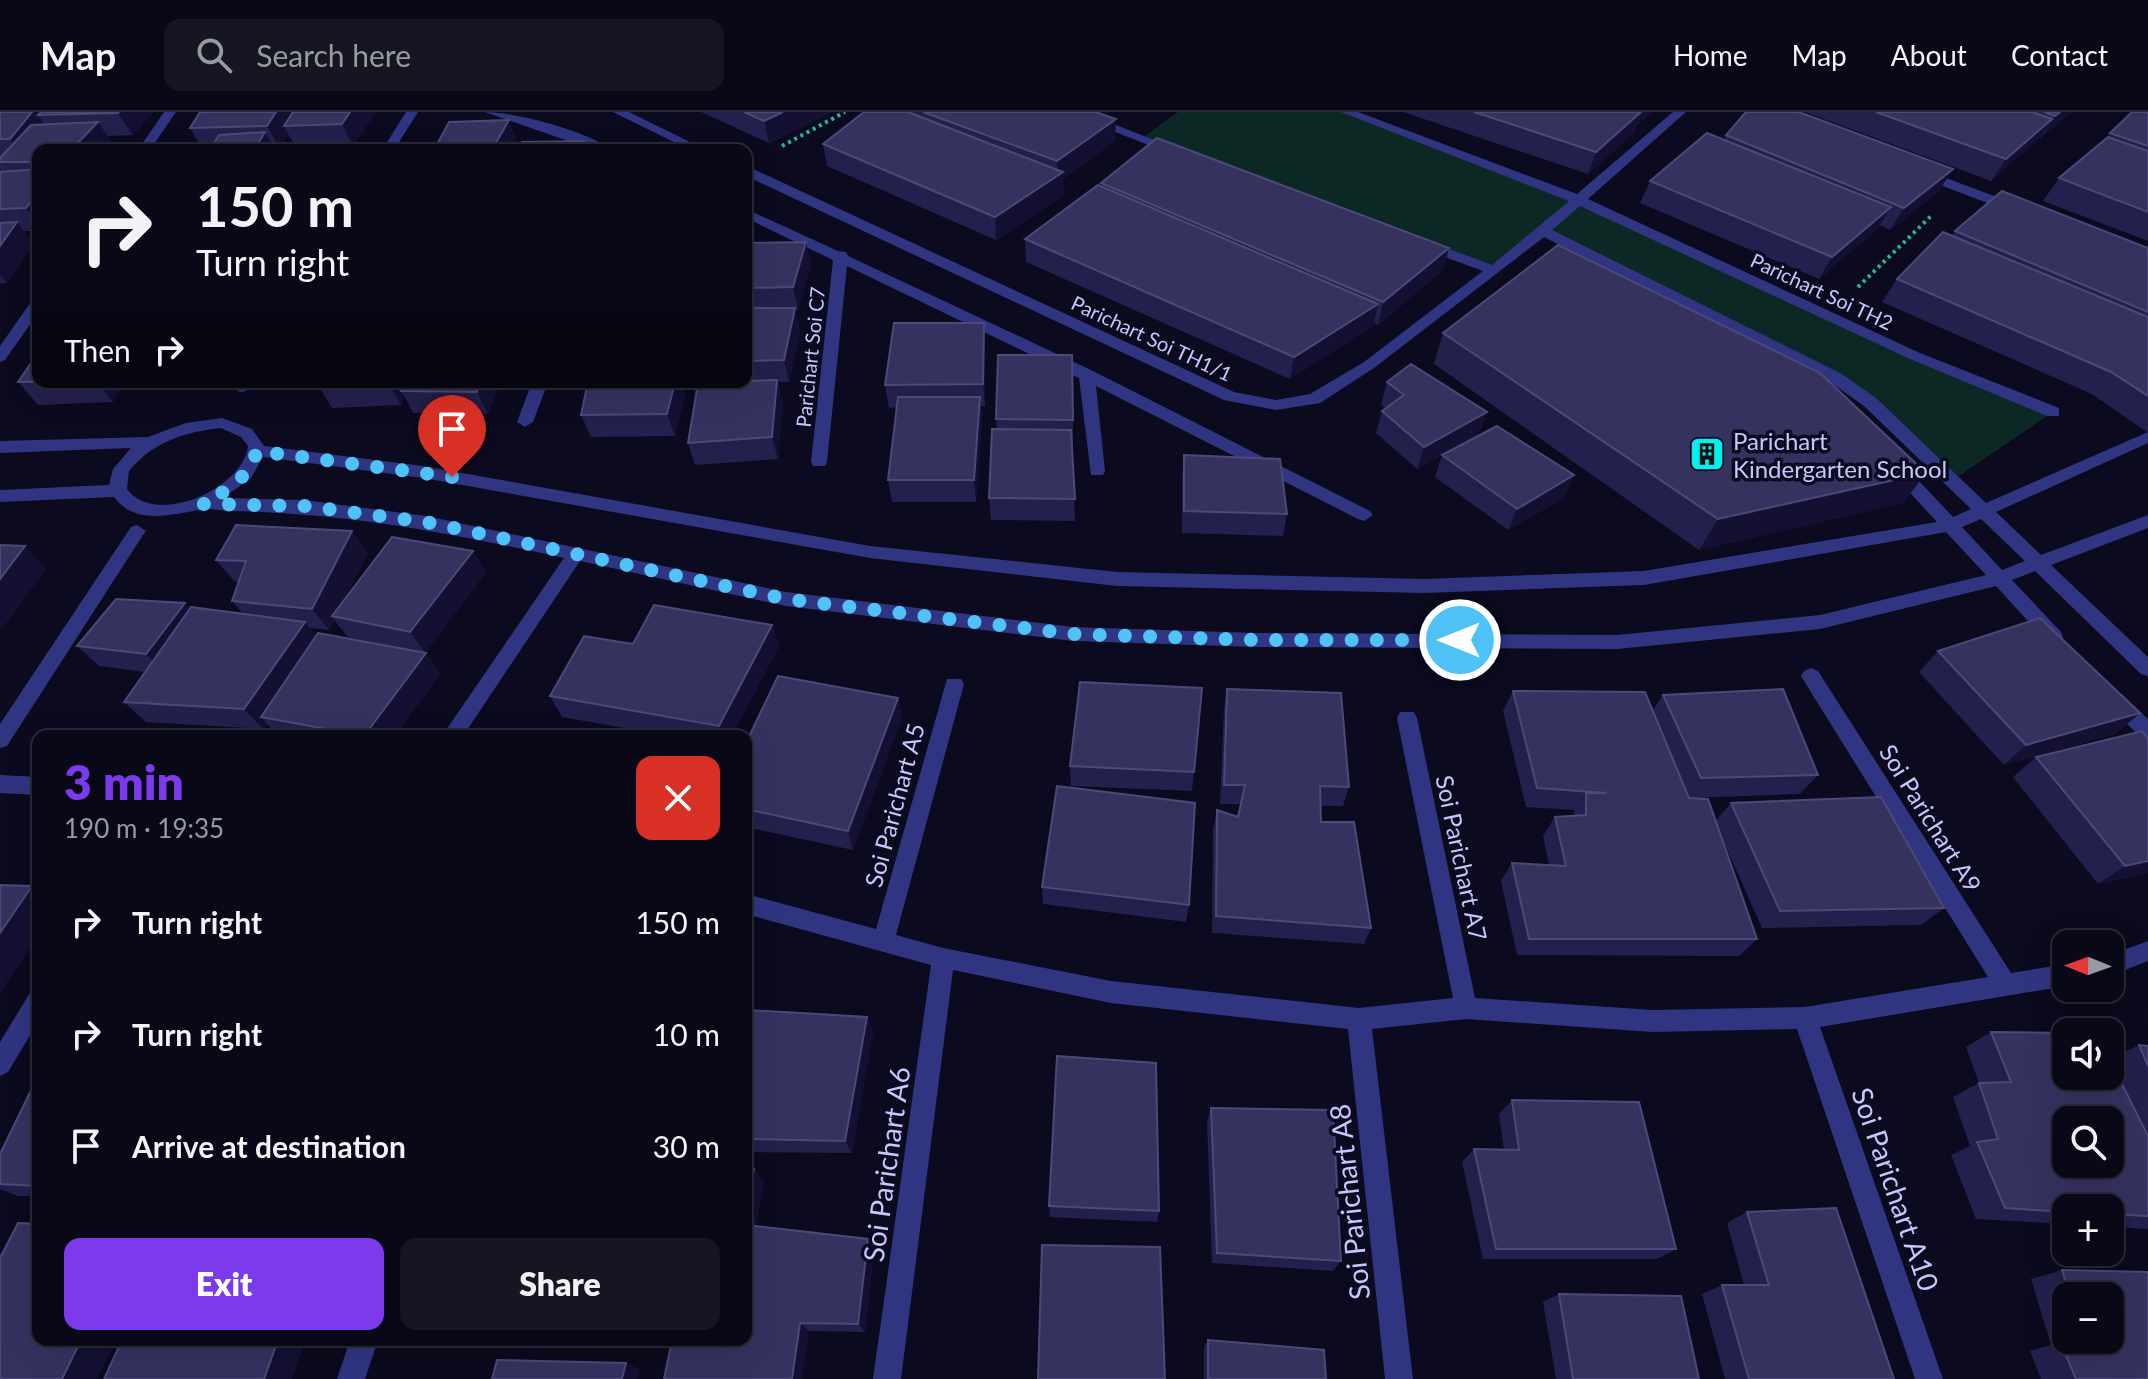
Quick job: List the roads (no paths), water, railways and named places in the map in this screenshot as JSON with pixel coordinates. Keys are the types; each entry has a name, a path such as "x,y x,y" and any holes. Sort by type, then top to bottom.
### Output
{"street":[{"path":"148,144 170,112"},
{"path":"392,144 412,112"},
{"path":"491,112 552,129 590,144"},
{"path":"619,112 687,144"},
{"path":"1071,112 1186,155"},
{"name":"Parichart Soi TH2","path":"1347,112 1577,199 1915,356 2053,412"},
{"name":"Parichart Soi TH1/1","path":"752,174 1230,396 1276,405 1314,399 1369,365 1493,270 1529,251 1542,231 1680,112"},
{"path":"1902,165 2033,216"},
{"path":"752,216 841,255 1087,375 1364,515"},
{"path":"1542,231 1836,378 1870,402 2148,669"},
{"path":"1405,237 1493,270"},
{"name":"Parichart Soi C7","path":"819,462 841,255"},
{"path":"0,357 32,311"},
{"path":"1087,375 1097,471"},
{"path":"525,422 538,388"},
{"path":"222,423 242,428 254,438 257,451 250,470 230,489 202,504 174,511 147,511 128,504 119,491 119,475 130,458 151,442 199,424 222,423"},
{"path":"257,451 423,472 870,552 1117,579 1424,586 1644,578 1952,525 2148,437"},
{"path":"0,447 151,442"},
{"path":"1885,455 1952,525 1997,579 2073,656"},
{"path":"0,496 119,491"},
{"path":"202,504 304,506 426,522 786,599 1073,634 1256,640 1617,642 1820,622 1997,579 2148,521"},
{"path":"0,740 137,531"},
{"path":"456,730 576,554"},
{"name":"Soi Parichart A9","path":"1811,676 2007,987"},
{"name":"Soi Parichart A5","path":"884,940 954,684"},
{"path":"2105,688 2148,732"},
{"name":"Soi Parichart A7","path":"1407,718 1466,1008"},
{"path":"0,784 32,786"},
{"path":"752,906 943,958 1111,992 1359,1019 1466,1008 1653,1021 1805,1018 2052,978"},
{"path":"2124,960 2148,951"},
{"name":"Soi Parichart A6","path":"887,1379 943,958"},
{"path":"0,1064 32,1011"},
{"name":"Soi Parichart A10","path":"1805,1018 1929,1379"},
{"name":"Soi Parichart A8","path":"1359,1019 1399,1379"},
{"path":"351,1379 362,1346"}],"place":[{"name":"Parichart Kindergarten School","path":"1707,454"}]}
